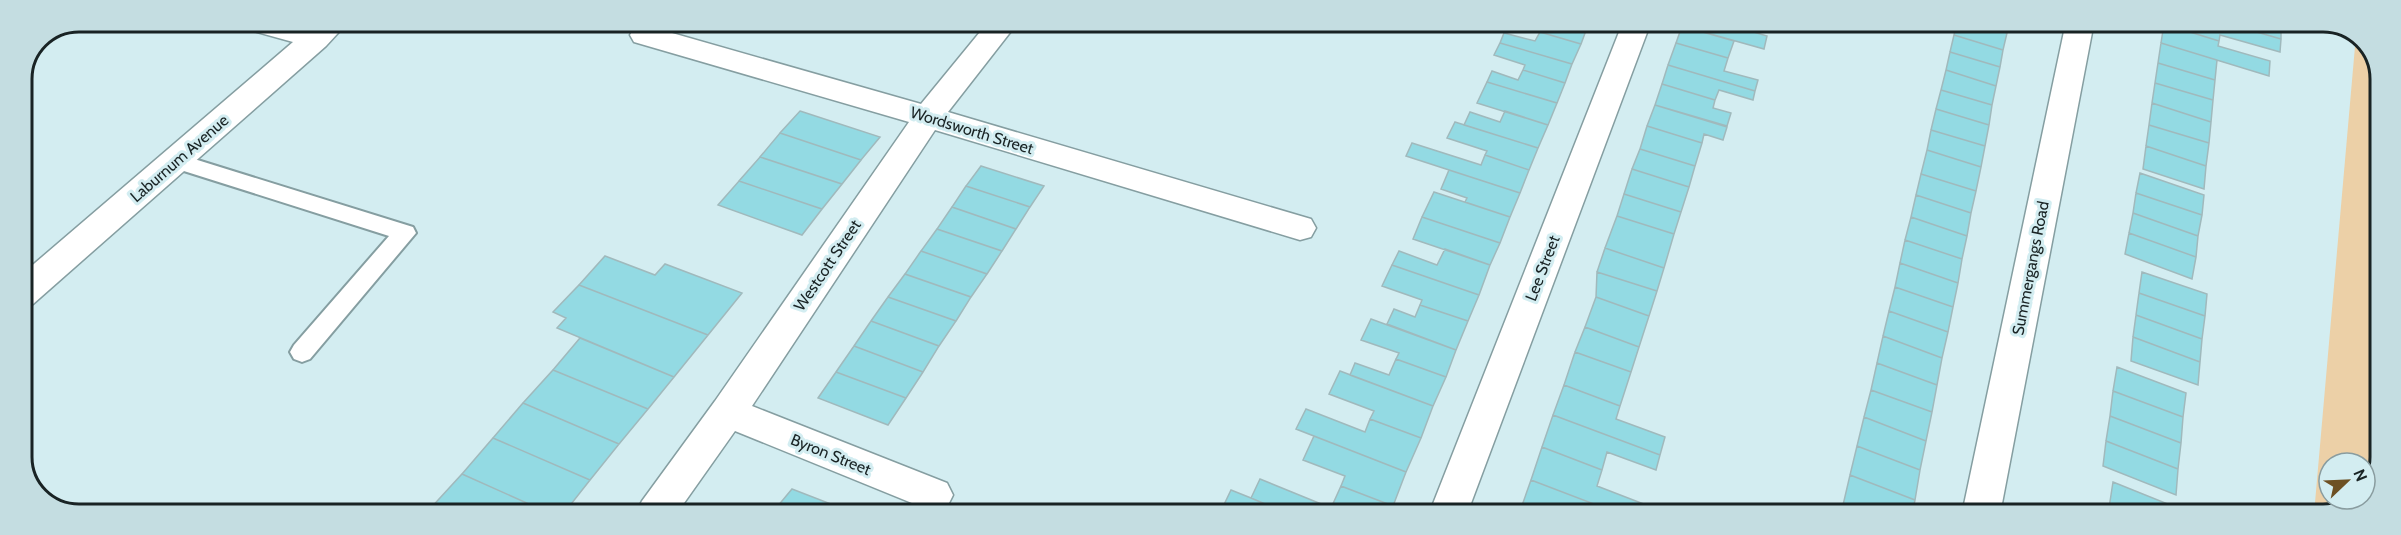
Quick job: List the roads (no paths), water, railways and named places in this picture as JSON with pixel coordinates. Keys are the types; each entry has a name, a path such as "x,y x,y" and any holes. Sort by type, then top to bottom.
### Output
{"street":[{"name":"Laburnum Avenue","path":"32,285 324,32"},
{"name":"Westcott Street","path":"662,504 728,412 928,117 996,32"},
{"name":"Lee Street","path":"1452,504 1633,32"},
{"name":"Summergangs Road","path":"1983,504 2077,32"},
{"name":"Wordsworth Street","path":"644,35 1300,228"},
{"name":"Byron Street","path":"728,412 934,495"}],"lane":[{"path":"175,161 405,233 302,352"}]}
